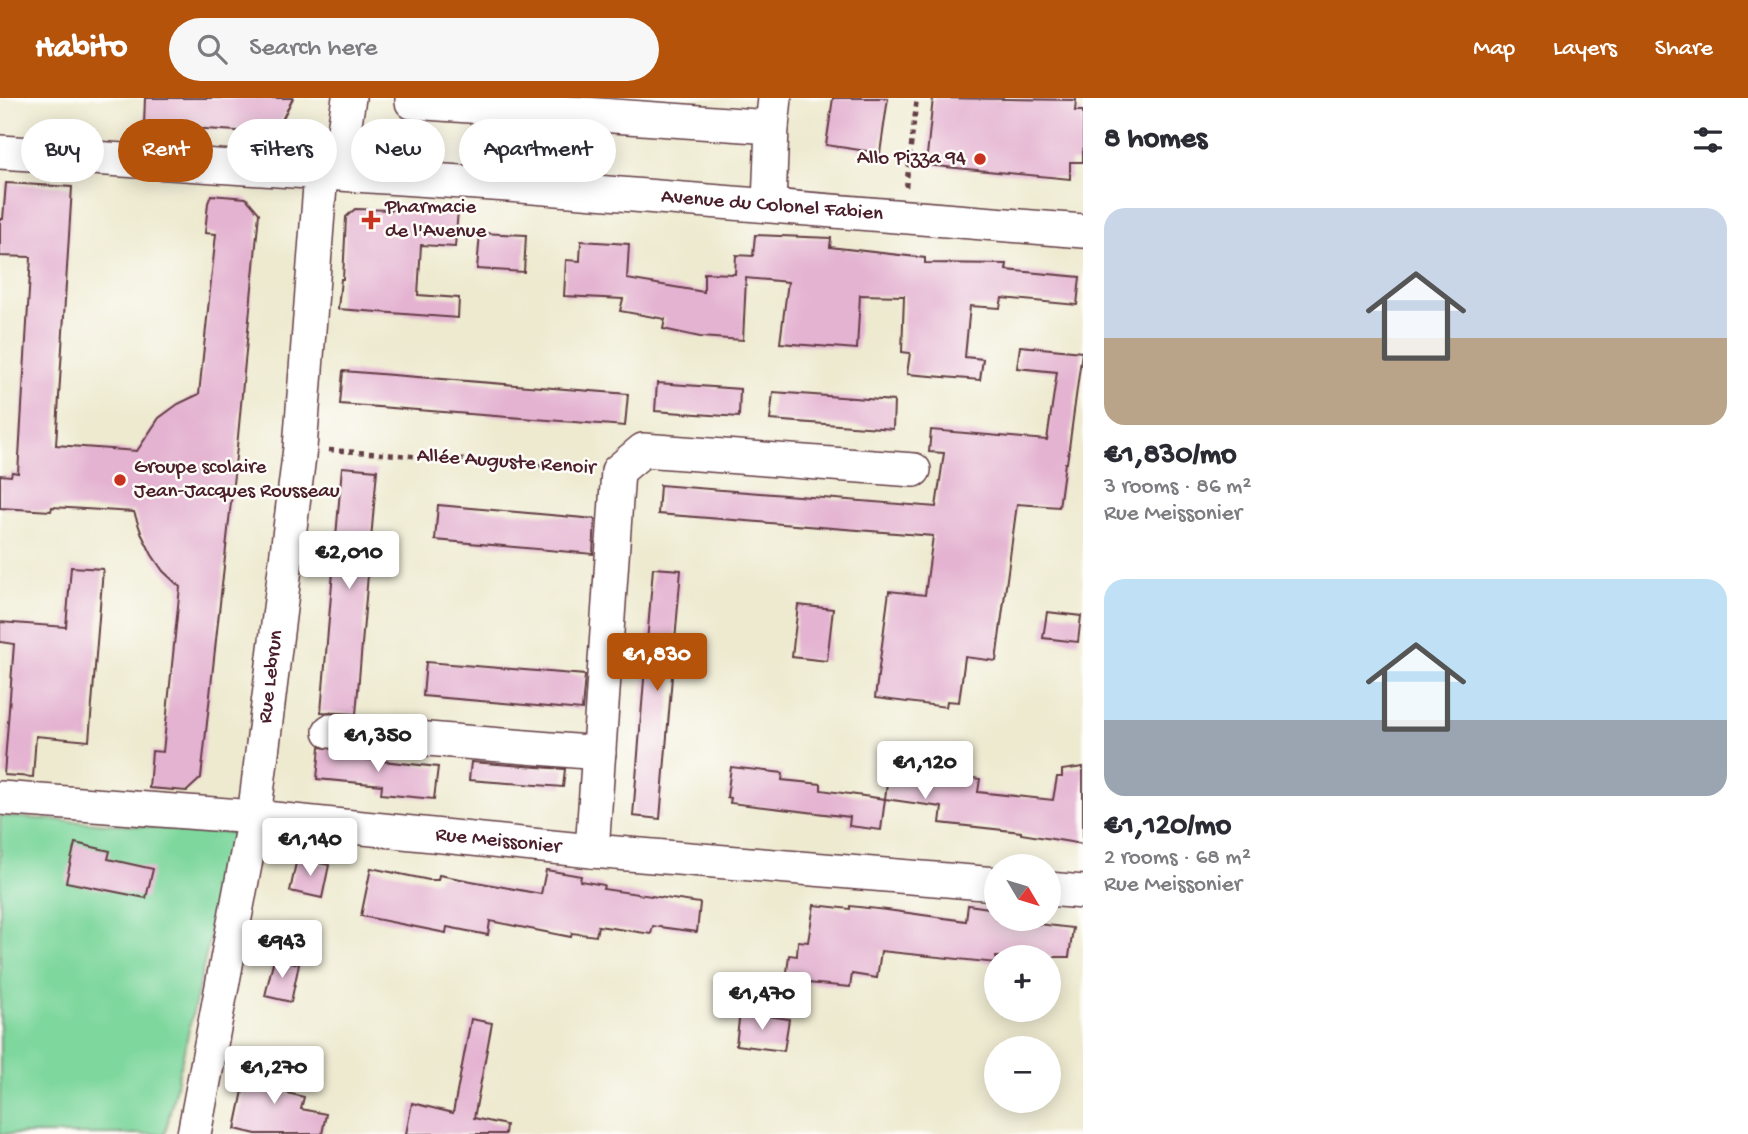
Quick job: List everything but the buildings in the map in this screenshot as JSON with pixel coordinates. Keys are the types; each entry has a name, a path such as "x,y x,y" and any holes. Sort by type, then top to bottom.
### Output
{"street":[{"name":"Rue Lebrun","path":"337,143 349,98"},
{"path":"412,98 412,102 774,112 769,204"},
{"name":"Avenue du Colonel Fabien","path":"0,152 227,166"},
{"name":"Avenue du Colonel Fabien","path":"337,174 769,204 1083,231"},
{"name":"Rue Lebrun","path":"194,1134 254,817 300,448 328,182"},
{"name":"Allée Auguste Renoir","path":"618,471 643,450 914,470"},
{"path":"592,851 618,471"},
{"path":"330,731 598,753"},
{"name":"Rue Meissonier","path":"0,798 254,817 592,851 984,883"},
{"path":"1061,890 1083,892"}],"path":[{"path":"902,215 917,98"},
{"name":"Allée Auguste Renoir","path":"300,448 618,471"}],"green space":[{"path":"0,816 234,833 165,1134 0,1134"}],"place":[{"name":"Allo Pizza 94","path":"980,159"},
{"name":"Pharmacie de l'Avenue","path":"371,220"},
{"name":"Groupe scolaire Jean-Jacques Rousseau","path":"120,480"}]}
